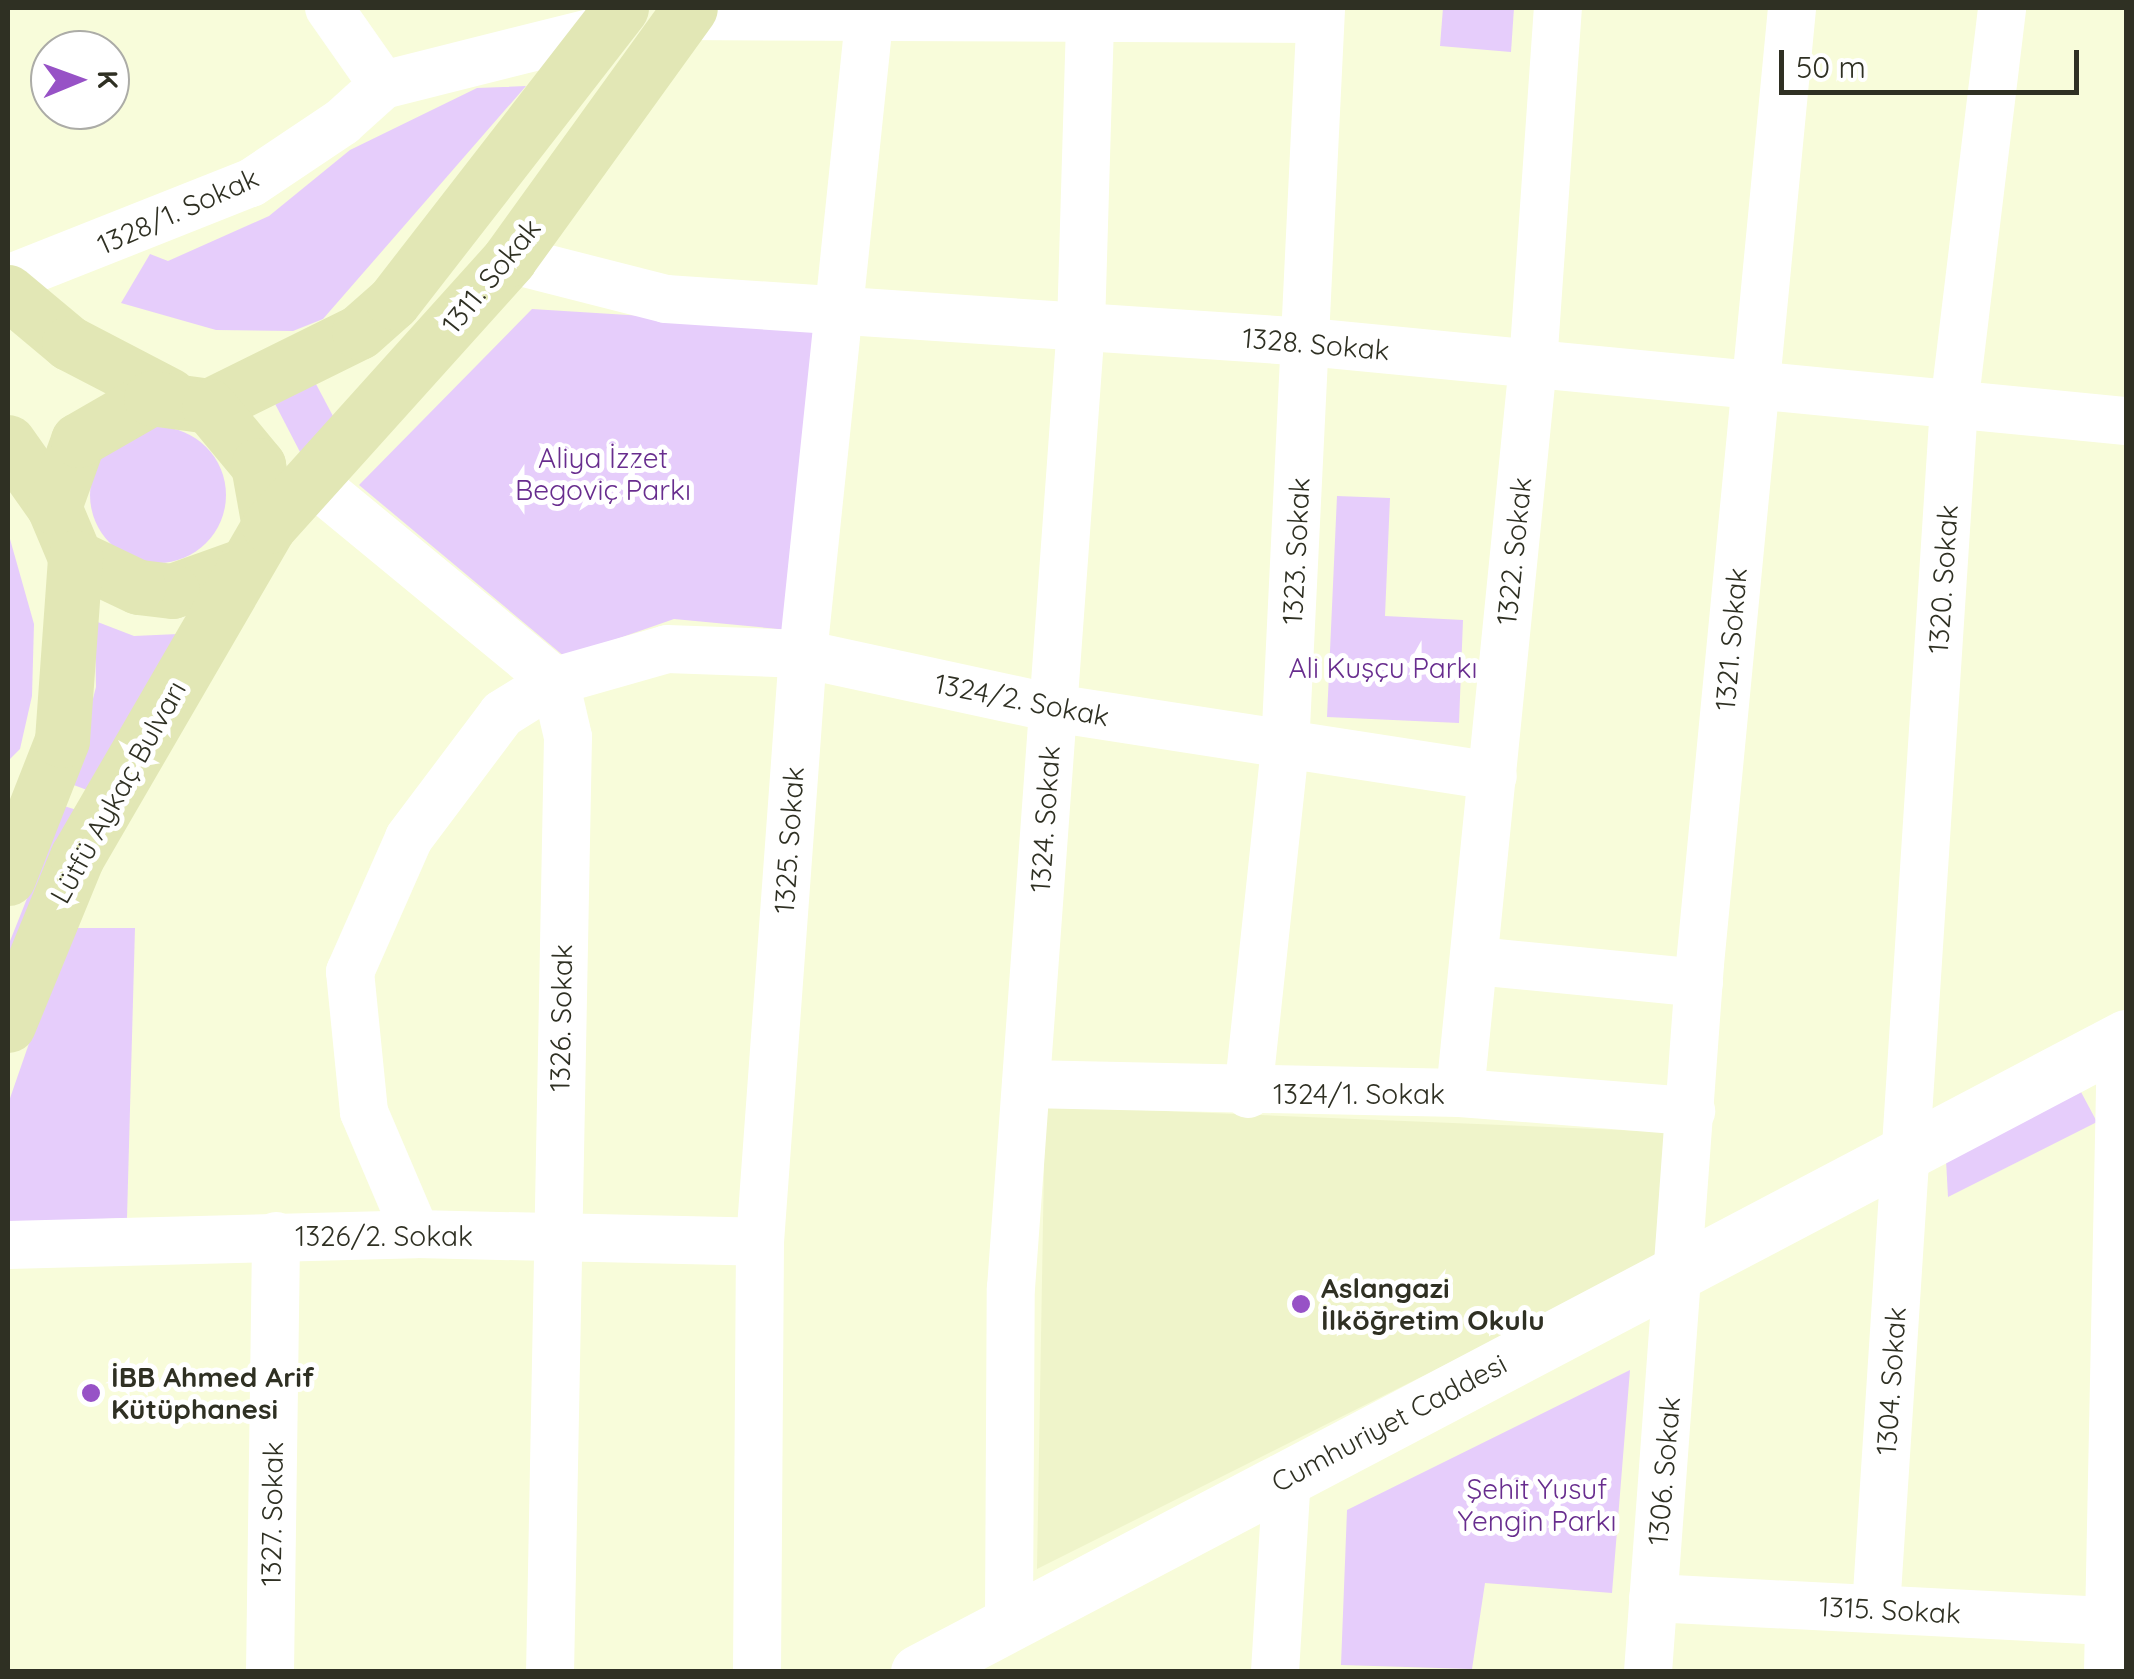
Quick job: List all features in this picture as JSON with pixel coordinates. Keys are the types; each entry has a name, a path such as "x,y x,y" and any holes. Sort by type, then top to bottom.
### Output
{"main road":[{"name":"1311. Sokak","path":"256,546 509,259 686,12"},
{"path":"54,507 78,440 107,416 189,401 358,332 393,302 612,19"},
{"path":"8,292 69,342 189,401 258,465 256,546 172,591 138,587 74,557 54,507 8,442"},
{"name":"Lütfü Aykaç Bulvarı","path":"8,1024 77,857 256,546"},
{"name":"Lütfü Aykaç Bulvarı","path":"8,878 62,740 74,557"},
{"name":"Cumhuriyet Caddesi","path":"938,1665 1010,1622 2124,1038"}],"street":[{"path":"329,8 384,85"},
{"name":"1322. Sokak","path":"1460,1094 1533,364 1558,8"},
{"name":"1321. Sokak","path":"1680,1271 1699,983 1792,8"},
{"name":"1320. Sokak","path":"1906,1152 1954,406 2002,8"},
{"path":"686,12 870,10 1090,16 1320,13"},
{"name":"1325. Sokak","path":"757,1672 760,1242 803,654 870,10"},
{"name":"1323. Sokak","path":"1248,1094 1285,748 1308,342 1320,13"},
{"name":"1324. Sokak","path":"1010,1622 1011,1288 1080,326 1090,16"},
{"name":"1328/1. Sokak","path":"8,280 251,183 384,85 612,19"},
{"name":"1328. Sokak","path":"509,259 666,300 1308,342 2126,421"},
{"path":"312,481 555,681"},
{"name":"1324/2. Sokak","path":"416,1234 364,1112 350,972 408,838 502,714 555,681 667,649 803,654 1053,708 1285,748 1493,776"},
{"name":"1326. Sokak","path":"550,1672 568,737 555,681"},
{"path":"1476,961 1699,983"},
{"path":"2108,1672 2118,1622 2124,1038"},
{"name":"1324/1. Sokak","path":"1026,1084 1248,1094 1460,1094 1691,1111"},
{"name":"1304. Sokak","path":"1876,1609 1906,1152"},
{"name":"1326/2. Sokak","path":"8,1245 416,1234 760,1242"},
{"name":"1327. Sokak","path":"270,1672 276,1236"},
{"name":"1306. Sokak","path":"1648,1672 1680,1271"},
{"path":"1275,1672 1287,1476"},
{"name":"1315. Sokak","path":"1654,1598 2118,1622"}],"shaded area":[{"name":"Aslangazi İlköğretim Okulu","path":"1045,1106 1668,1132 1657,1259 1037,1569"}],"green space":[{"path":"1443,8 1514,8 1511,52 1440,46"},
{"path":"526,86 323,319 293,331 216,330 121,303 150,254 168,261 269,216 350,150 477,88"},
{"name":"Aliya İzzet Begoviç Parkı","path":"532,309 822,327 789,630 674,619 565,657 359,485"},
{"path":"316,384 334,418 300,452 272,398"},
{"path":"158,427 184,432 206,447 221,469 226,495 221,521 206,543 184,558 158,563 132,558 110,543 95,521 90,495 95,469 110,447 132,432"},
{"name":"Ali Kuşçu Parkı","path":"1337,496 1390,498 1385,616 1463,620 1459,723 1327,717"},
{"path":"8,532 34,624 32,696 20,749 8,761"},
{"path":"95,621 134,636 178,634 95,793 71,784 96,687"},
{"path":"64,806 80,811 8,984 8,946"},
{"path":"69,928 135,928 127,1218 8,1223 8,1104"},
{"path":"2081,1092 2097,1122 1948,1197 1946,1160"},
{"name":"Şehit Yusuf Yengin Parkı","path":"1630,1370 1612,1593 1485,1583 1472,1669 1341,1665 1347,1510"}],"place":[{"name":"Aslangazi İlköğretim Okulu","path":"1301,1304"},
{"name":"İBB Ahmed Arif Kütüphanesi","path":"91,1393"}]}
